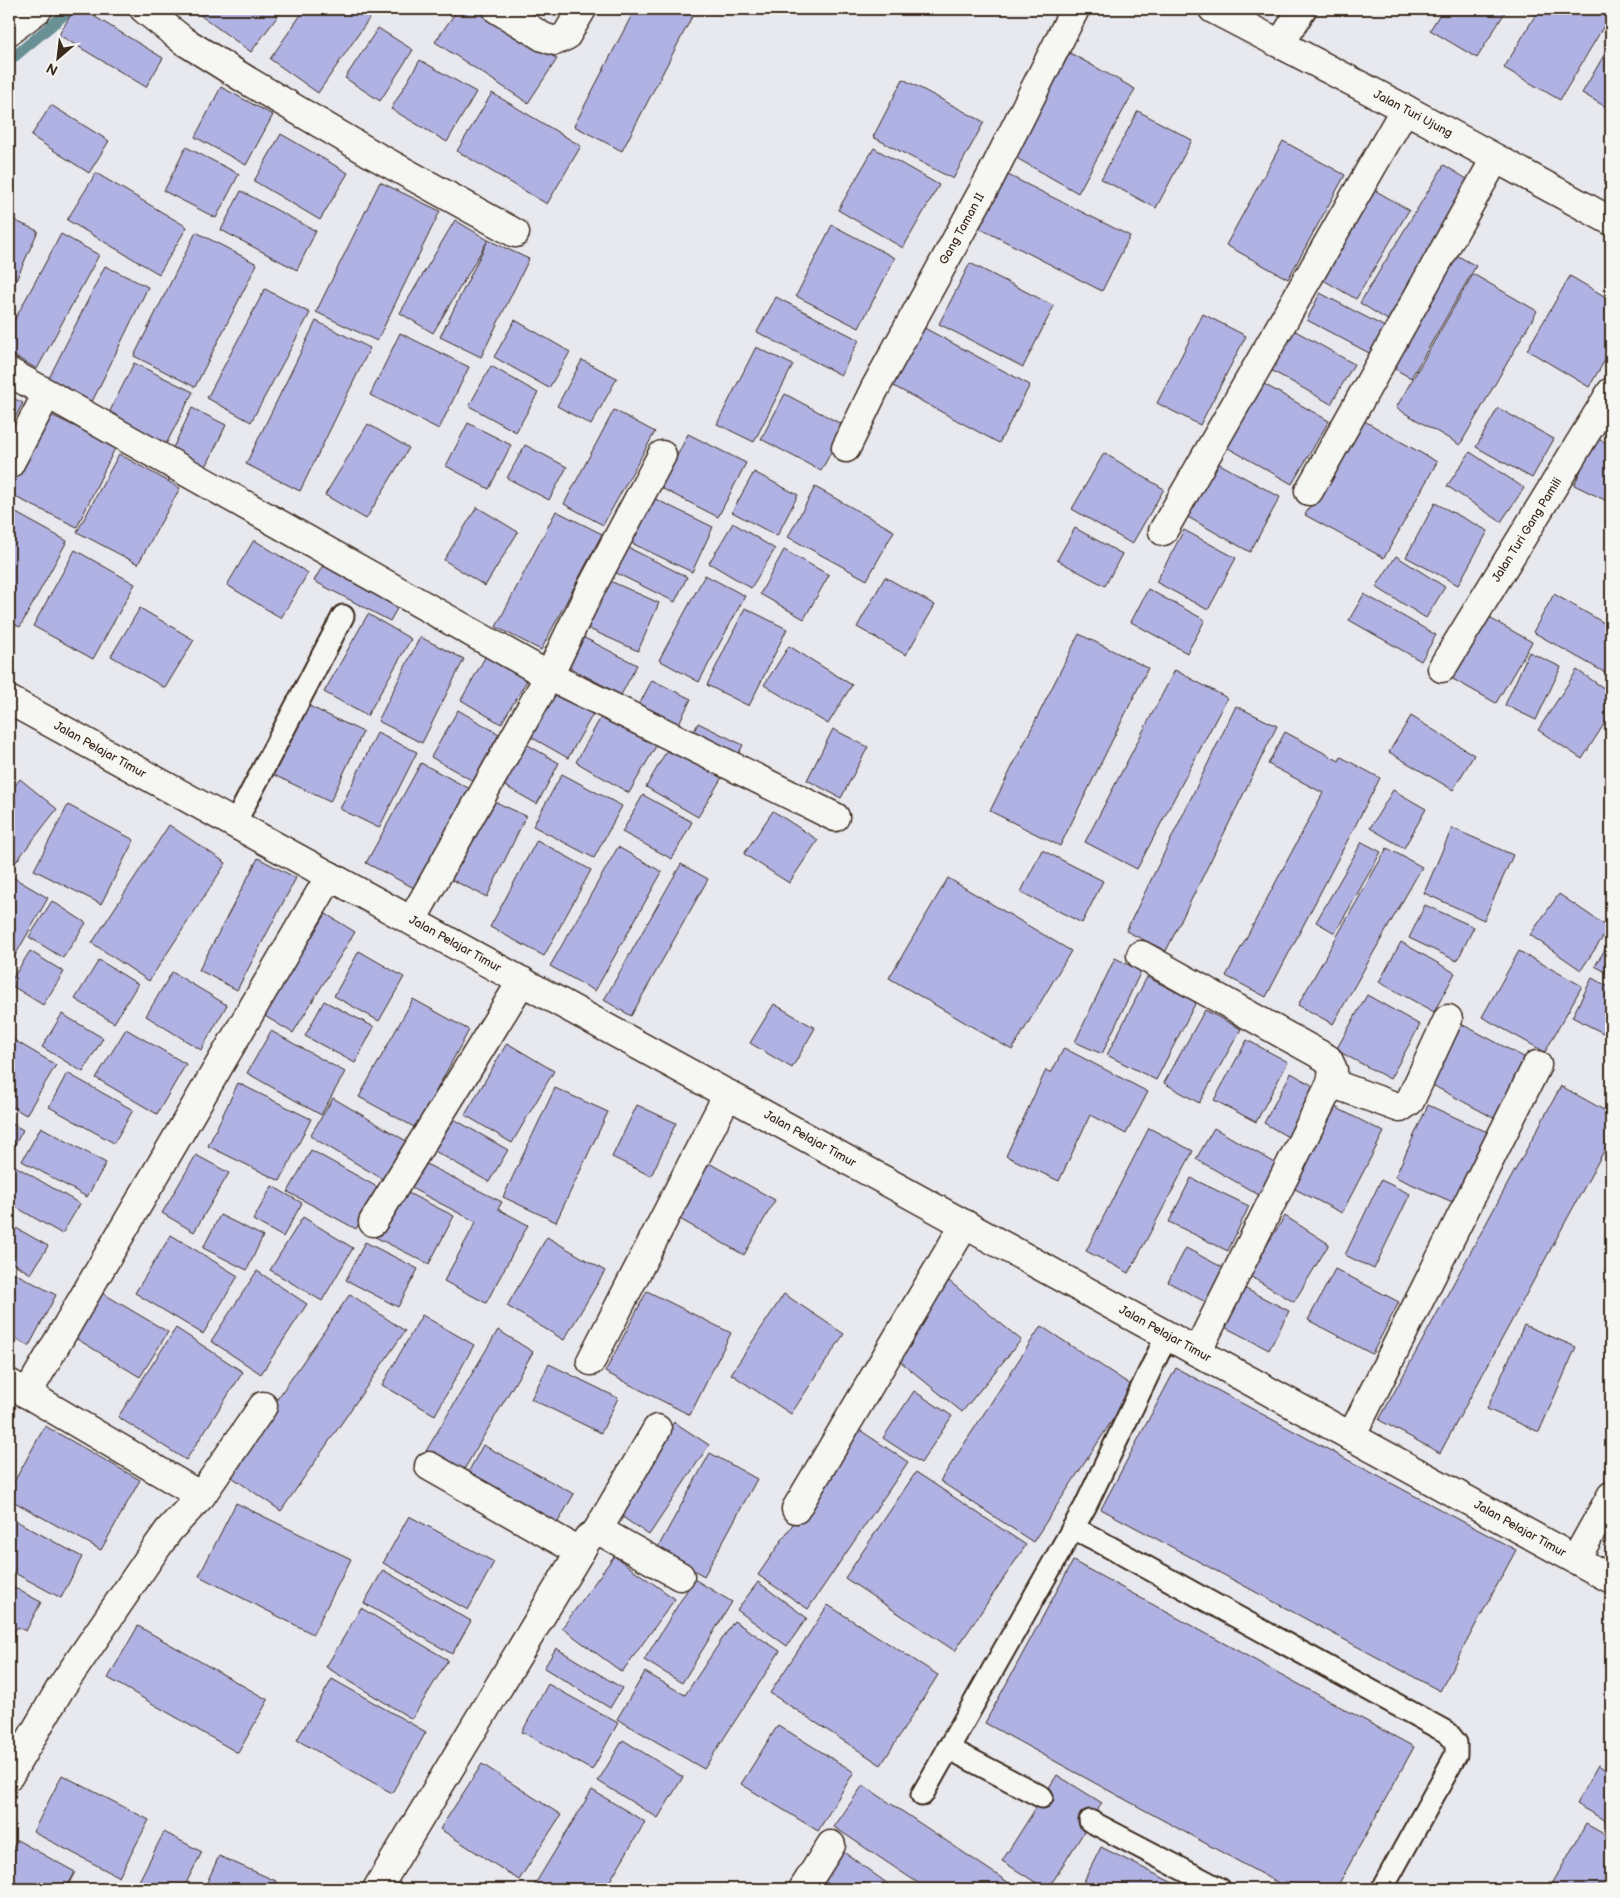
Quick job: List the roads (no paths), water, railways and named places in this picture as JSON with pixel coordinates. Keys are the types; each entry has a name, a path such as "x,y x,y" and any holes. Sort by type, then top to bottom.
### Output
{"street":[{"path":"9,31 38,9"},
{"path":"144,9 184,41 248,81 372,154 515,232"},
{"path":"497,9 543,37 555,41 566,36 582,9"},
{"name":"Gang Taman II","path":"846,448 874,390 990,178 1075,9"},
{"name":"Jalan Turi Ujung","path":"1213,9 1281,43 1496,159 1608,212"},
{"path":"1281,43 1302,9"},
{"path":"1163,530 1405,109"},
{"path":"1309,491 1496,159"},
{"path":"9,372 549,676 835,817"},
{"name":"Jalan Turi Gang Pamili","path":"1442,668 1611,392"},
{"path":"9,465 47,394"},
{"path":"412,920 549,676 589,592 662,455"},
{"name":"Jalan Pelajar Timur","path":"9,700 1611,1579"},
{"path":"201,1496 18,1388 330,876"},
{"path":"1141,955 1328,1059 1333,1070 1331,1083 1197,1352"},
{"path":"373,1222 522,981"},
{"path":"1331,1083 1400,1108 1410,1101 1448,1019"},
{"path":"1351,1436 1537,1065"},
{"path":"591,1361 728,1094"},
{"path":"796,1508 965,1224"},
{"path":"9,1776 60,1689 152,1554 169,1530 201,1496 263,1406"},
{"path":"377,1889 657,1429"},
{"path":"429,1466 588,1542"},
{"path":"1576,1560 1611,1496"},
{"path":"588,1542 605,1534 680,1576"},
{"path":"802,1889 831,1845"}],"lane":[{"path":"235,823 343,616"},
{"path":"922,1795 1085,1507 1167,1335"},
{"path":"1073,1528 1448,1733 1456,1743 1456,1756 1382,1889"},
{"path":"948,1748 1042,1796"},
{"path":"1090,1821 1220,1889"}],"waterway":[{"path":"9,61 71,9"}]}
